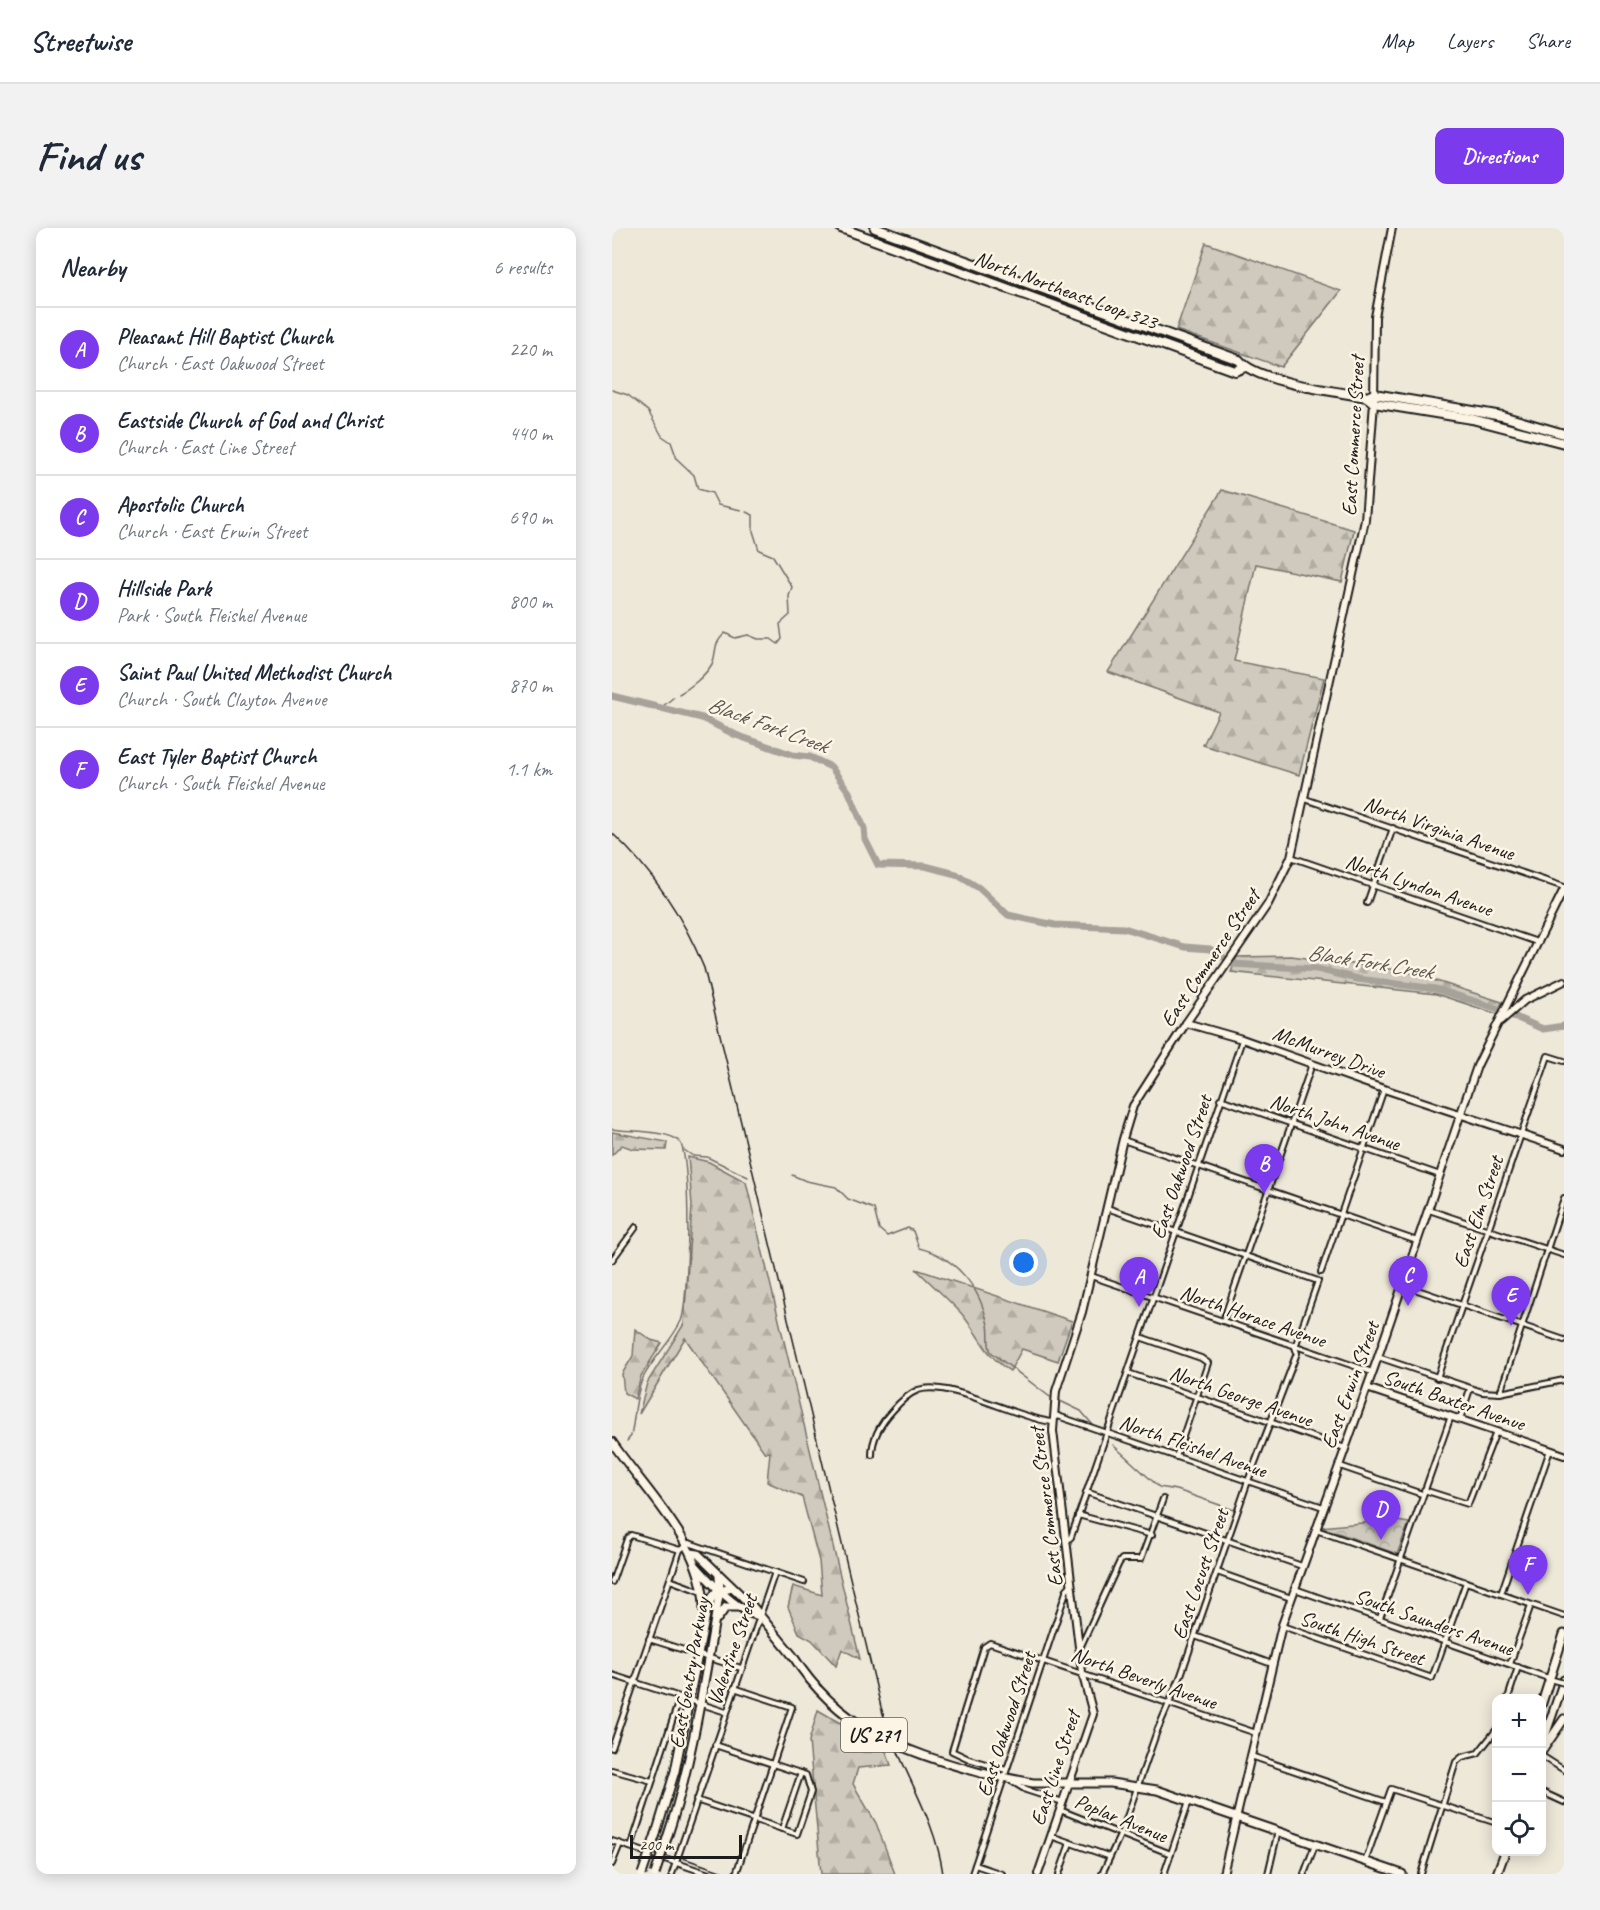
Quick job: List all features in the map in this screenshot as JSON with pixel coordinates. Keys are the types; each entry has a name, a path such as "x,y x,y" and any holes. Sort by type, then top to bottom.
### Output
{"highway":[{"name":"North Northeast Loop 323","path":"843,228 1235,371 1245,367"},
{"name":"North Northeast Loop 323","path":"875,228 1239,360 1245,367 1310,387 1502,416 1564,434"},
{"path":"988,280 992,269"},
{"path":"1122,329 1126,318"},
{"path":"1370,396 1374,403 1498,424 1564,443"}],"main road":[{"name":"East Gentry Parkway","path":"613,1445 683,1548 698,1554 718,1577"},
{"name":"East Gentry Parkway","path":"691,1553 703,1592 704,1618"},
{"name":"US 271","path":"693,1563 720,1590 744,1609 759,1616"},
{"name":"US 271","path":"718,1577 753,1607 821,1694 862,1728 897,1745 981,1773 1007,1779 1137,1786 1190,1800 1402,1874"},
{"path":"718,1577 720,1590 732,1588"},
{"name":"East Gentry Parkway","path":"642,1874 673,1778 704,1618 710,1598 720,1590"},
{"name":"East Gentry Parkway","path":"655,1874 684,1786 720,1590"},
{"path":"713,1628 725,1608 736,1606 744,1609"},
{"path":"1545,1694 1564,1634"},
{"path":"1546,1734 1564,1682"},
{"path":"1544,1748 1564,1719"},
{"path":"1497,1874 1503,1856"}],"street":[{"name":"East Commerce Street","path":"1370,396 1376,317 1392,228"},
{"name":"East Commerce Street","path":"1082,1672 1052,1422 1056,1391 1080,1320 1133,1106 1186,1023 1268,904 1291,857 1365,520 1374,403"},
{"name":"North Virginia Avenue","path":"1305,799 1564,889"},
{"path":"1367,903 1393,828"},
{"name":"North Lyndon Avenue","path":"1291,857 1537,942"},
{"name":"East Erwin Street","path":"1223,1874 1281,1625 1378,1357 1477,1066 1564,889"},
{"path":"1495,1029 1525,1000 1564,981"},
{"path":"1513,992 1518,999 1525,1000"},
{"name":"McMurrey Drive","path":"1186,1023 1196,1028 1242,1039 1564,1149"},
{"name":"East Oakwood Street","path":"1066,1542 1071,1537 1242,1039"},
{"name":"East Elm Street","path":"1437,1378 1548,1056 1564,1061"},
{"path":"1223,1322 1313,1063"},
{"path":"1321,1272 1384,1089"},
{"name":"North John Avenue","path":"1220,1099 1440,1175"},
{"path":"1123,1139 1417,1241"},
{"path":"1500,1392 1564,1197"},
{"path":"1106,1208 1246,1255"},
{"path":"1429,1209 1564,1255"},
{"path":"612,1260 636,1227"},
{"name":"East Locust Street","path":"1102,1874 1108,1856 1120,1836 1194,1636 1248,1481 1297,1353 1295,1347 1318,1281 1246,1255"},
{"name":"North Horace Avenue","path":"1091,1276 1372,1372"},
{"path":"1402,1285 1564,1340"},
{"path":"1140,1337 1201,1358 1208,1363 1176,1457"},
{"path":"1378,1357 1470,1389 1500,1392 1564,1380"},
{"name":"North George Avenue","path":"1128,1373 1345,1448"},
{"name":"South Baxter Avenue","path":"1367,1388 1564,1455"},
{"path":"872,1455 874,1438 886,1418 907,1396 922,1389 961,1394 1038,1420 1052,1422"},
{"path":"1460,1419 1470,1389"},
{"name":"North Fleishel Avenue","path":"1053,1414 1323,1507"},
{"path":"1380,1618 1451,1416"},
{"path":"1339,1466 1468,1504 1496,1432"},
{"path":"1501,1594 1550,1450"},
{"path":"1086,1492 1302,1566"},
{"path":"1080,1648 1119,1563 1122,1559 1136,1562 1140,1559 1152,1534 1163,1499"},
{"path":"1078,1515 1152,1534"},
{"path":"1315,1530 1564,1616"},
{"path":"612,1582 630,1535 683,1548"},
{"path":"612,1748 669,1580 683,1548 689,1543 804,1582"},
{"name":"Valentine Street","path":"672,1874 775,1572"},
{"path":"1217,1572 1291,1598"},
{"path":"669,1580 703,1592"},
{"path":"1445,1642 1466,1582"},
{"name":"East Oakwood Street","path":"972,1874 1007,1779 1006,1770 1042,1660 1067,1589 1072,1584"},
{"name":"South Saunders Avenue","path":"1294,1589 1564,1682"},
{"path":"1510,1664 1531,1605"},
{"name":"South High Street","path":"1281,1625 1432,1678 1445,1642"},
{"path":"1194,1636 1272,1664"},
{"path":"649,1639 741,1668"},
{"name":"North Beverly Avenue","path":"1006,1770 953,1752 987,1643 1082,1672 1256,1733"},
{"path":"1509,1694 1518,1667"},
{"name":"East Line Street","path":"1038,1874 1092,1714 1082,1672"},
{"path":"612,1675 726,1712"},
{"path":"734,1688 792,1707 736,1874"},
{"path":"631,1847 680,1697"},
{"path":"1421,1874 1458,1760 1478,1753 1492,1735"},
{"path":"696,1800 797,1834 811,1792 807,1776 715,1745"},
{"path":"1251,1755 1386,1802"},
{"path":"1546,1759 1564,1770"},
{"path":"612,1770 652,1781"},
{"path":"782,1829 801,1773"},
{"name":"Poplar Avenue","path":"1007,1779 1026,1790 1063,1802"},
{"path":"1365,1862 1391,1789 1492,1821"},
{"path":"1546,1794 1564,1802"},
{"path":"1164,1874 1190,1800"},
{"name":"Poplar Avenue","path":"1060,1810 1120,1836 1171,1854"},
{"path":"1268,1874 1278,1831"},
{"path":"1051,1836 1108,1856"},
{"path":"612,1841 709,1874"},
{"path":"1059,1874 1070,1843"},
{"path":"612,1864 620,1844"},
{"path":"1304,1874 1315,1845"},
{"path":"975,1865 1002,1874"}],"green space":[{"path":"1206,243 1341,291 1281,367 1176,330"},
{"path":"1222,490 1354,530 1342,582 1256,564 1234,661 1324,678 1299,775 1203,745 1219,712 1108,672"},
{"path":"1291,956 1405,971 1502,1002 1497,1014 1436,994 1231,972 1237,957"},
{"path":"612,1132 667,1142 666,1150 633,1149 622,1145 612,1155"},
{"path":"688,1157 709,1162 746,1182 860,1659 842,1649 836,1666 812,1640 799,1633 788,1607 793,1586 822,1595 819,1561 802,1497 767,1482 770,1452 765,1453 685,1338 639,1414 647,1383 684,1324 692,1205"},
{"path":"916,1269 1072,1321 1058,1361 1022,1349 1010,1371 988,1352 961,1313"},
{"path":"635,1329 651,1340 662,1343 641,1376 635,1399 624,1393 622,1374 633,1356"},
{"path":"1392,1520 1409,1523 1397,1554 1321,1527"},
{"path":"818,1710 885,1749 891,1765 858,1768 853,1784 876,1823 895,1874 821,1874 809,1741"}],"waterway":[{"path":"612,390 628,395 648,411 662,436 671,442 677,459 694,475 698,489 712,493 718,505 741,510"},
{"path":"679,694 697,681 709,668 714,660 718,642 725,633 735,638 748,635 758,639 771,639 778,644 782,639 780,624 790,615 789,596 792,587 773,556 759,550 753,531 753,515 746,512"},
{"name":"Black Fork Creek","path":"612,696 702,718 736,735 793,755 810,757 831,767 849,792 864,828 865,839 878,865 925,866 956,874 979,888 1008,915 1055,925 1124,928 1185,947 1210,949 1225,958"},
{"path":"662,707 674,697"},
{"name":"Black Fork Creek","path":"1233,964 1317,969 1358,979 1436,989 1499,1009"},
{"name":"Black Fork Creek","path":"1513,1016 1543,1029 1564,1026"},
{"path":"612,1129 657,1133 673,1137 679,1141 683,1151 686,1172 688,1229 684,1309 681,1321 640,1384 631,1436 627,1441"},
{"path":"684,1150 693,1156 707,1157 748,1177"},
{"path":"792,1175 806,1181 836,1187 848,1199 874,1209 879,1229 887,1236 908,1228 913,1231 919,1248 932,1252 955,1266 979,1298 988,1325 991,1352 1050,1397"},
{"path":"1058,1400 1081,1411 1092,1424"},
{"path":"1113,1445 1159,1487 1177,1490 1234,1510"}],"railway":[{"path":"612,833 641,863 666,895 687,930 704,968 881,1707 896,1749 932,1831 943,1874"},
{"path":"683,1858 729,1874"}],"place":[{"name":"Eastside Church of God and Christ","path":"1264,1194"},
{"name":"Apostolic Church","path":"1408,1306"},
{"name":"Pleasant Hill Baptist Church","path":"1139,1307"},
{"name":"Saint Paul United Methodist Church","path":"1511,1326"},
{"name":"Hillside Park","path":"1381,1540"},
{"name":"East Tyler Baptist Church","path":"1528,1595"}]}
